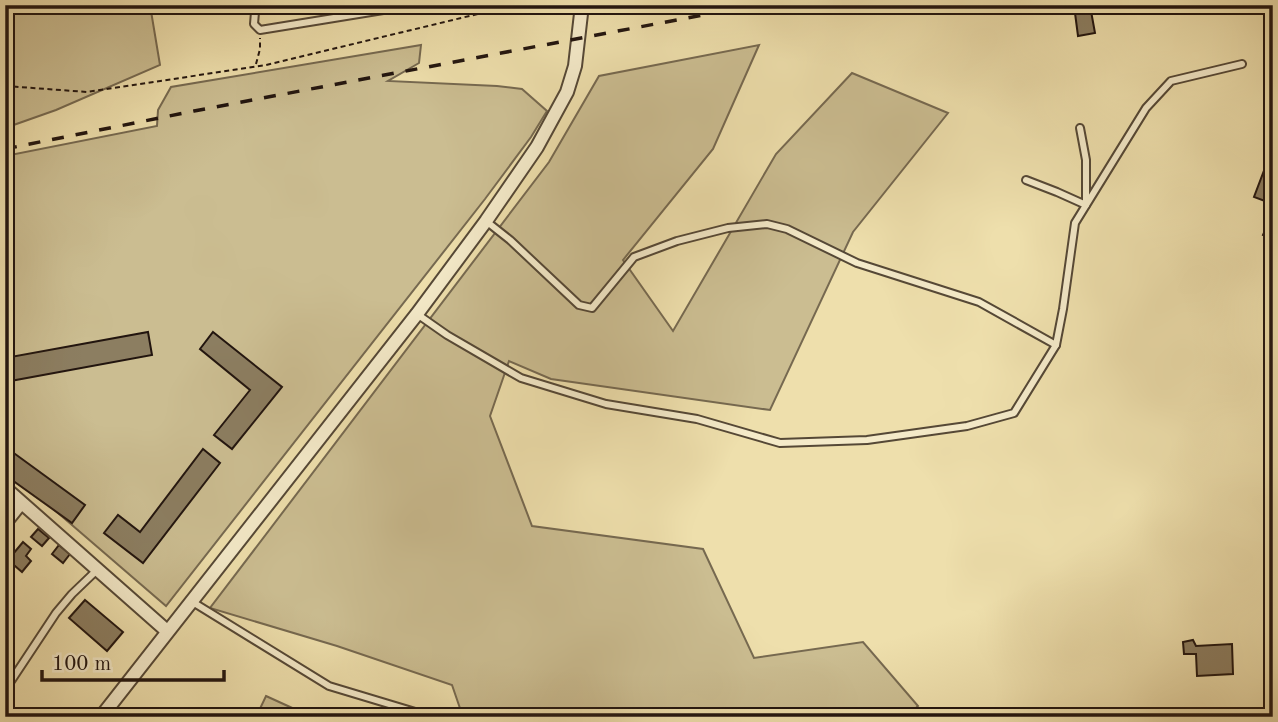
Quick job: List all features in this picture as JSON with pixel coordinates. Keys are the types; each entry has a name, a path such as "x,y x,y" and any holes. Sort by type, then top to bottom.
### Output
{"street":[{"path":"101,717 417,314 537,147 567,92 575,65 582,5"},
{"path":"5,488 167,631"},
{"path":"5,523 21,503"}],"lane":[{"path":"259,5 254,24 260,30 414,5"},
{"path":"417,314 447,335 521,378 606,404 697,419 780,443 867,440 967,426 1014,413 1056,345 1075,223 1146,108 1171,81 1242,64"},
{"path":"1080,128 1086,160 1086,205"},
{"path":"1026,180 1086,205"},
{"path":"486,220 579,305 592,308 634,257 677,241 728,228 768,225 787,229 857,263 979,302 1056,345"},
{"path":"5,696 9,684 56,613 97,570"},
{"path":"191,601 329,686 432,717"}],"path":[{"path":"5,86 87,92 256,66 515,5"},
{"path":"256,66 260,30"}],"shaded area":[{"path":"5,5 150,5 160,65 56,110 5,128"},
{"path":"421,45 419,63 388,81 522,89 547,111 485,199 166,606 29,488 5,452 5,156 157,126 158,110 171,87"},
{"path":"759,45 713,149 623,260 673,331 776,154 852,73 948,113 853,232 770,410 551,379 509,361 490,416 532,526 703,549 754,658 863,642 918,706 907,717 463,717 452,685 337,646 210,608 549,162 599,76"},
{"path":"266,696 312,717 256,717"}],"building":[{"path":"231,5 245,5 241,12"},
{"path":"1091,11 1095,33 1078,36 1075,13"},
{"path":"1273,135 1273,204 1254,197 1271,152 1267,151"},
{"path":"1273,215 1273,239 1263,235"},
{"path":"148,332 152,355 5,382 5,358"},
{"path":"213,332 282,387 232,449 214,435 250,390 200,349"},
{"path":"203,449 220,463 143,563 104,533 118,515 140,532"},
{"path":"11,451 85,505 72,523 5,475 5,459"},
{"path":"38,529 49,538 42,546 31,537"},
{"path":"23,542 31,549 26,556 31,561 22,572 8,560"},
{"path":"59,545 70,554 63,563 52,554"},
{"path":"85,600 123,632 107,651 69,618"},
{"path":"1193,640 1196,646 1232,644 1233,674 1197,676 1196,654 1184,654 1183,642"}],"railway":[{"path":"5,149 756,5"}]}
